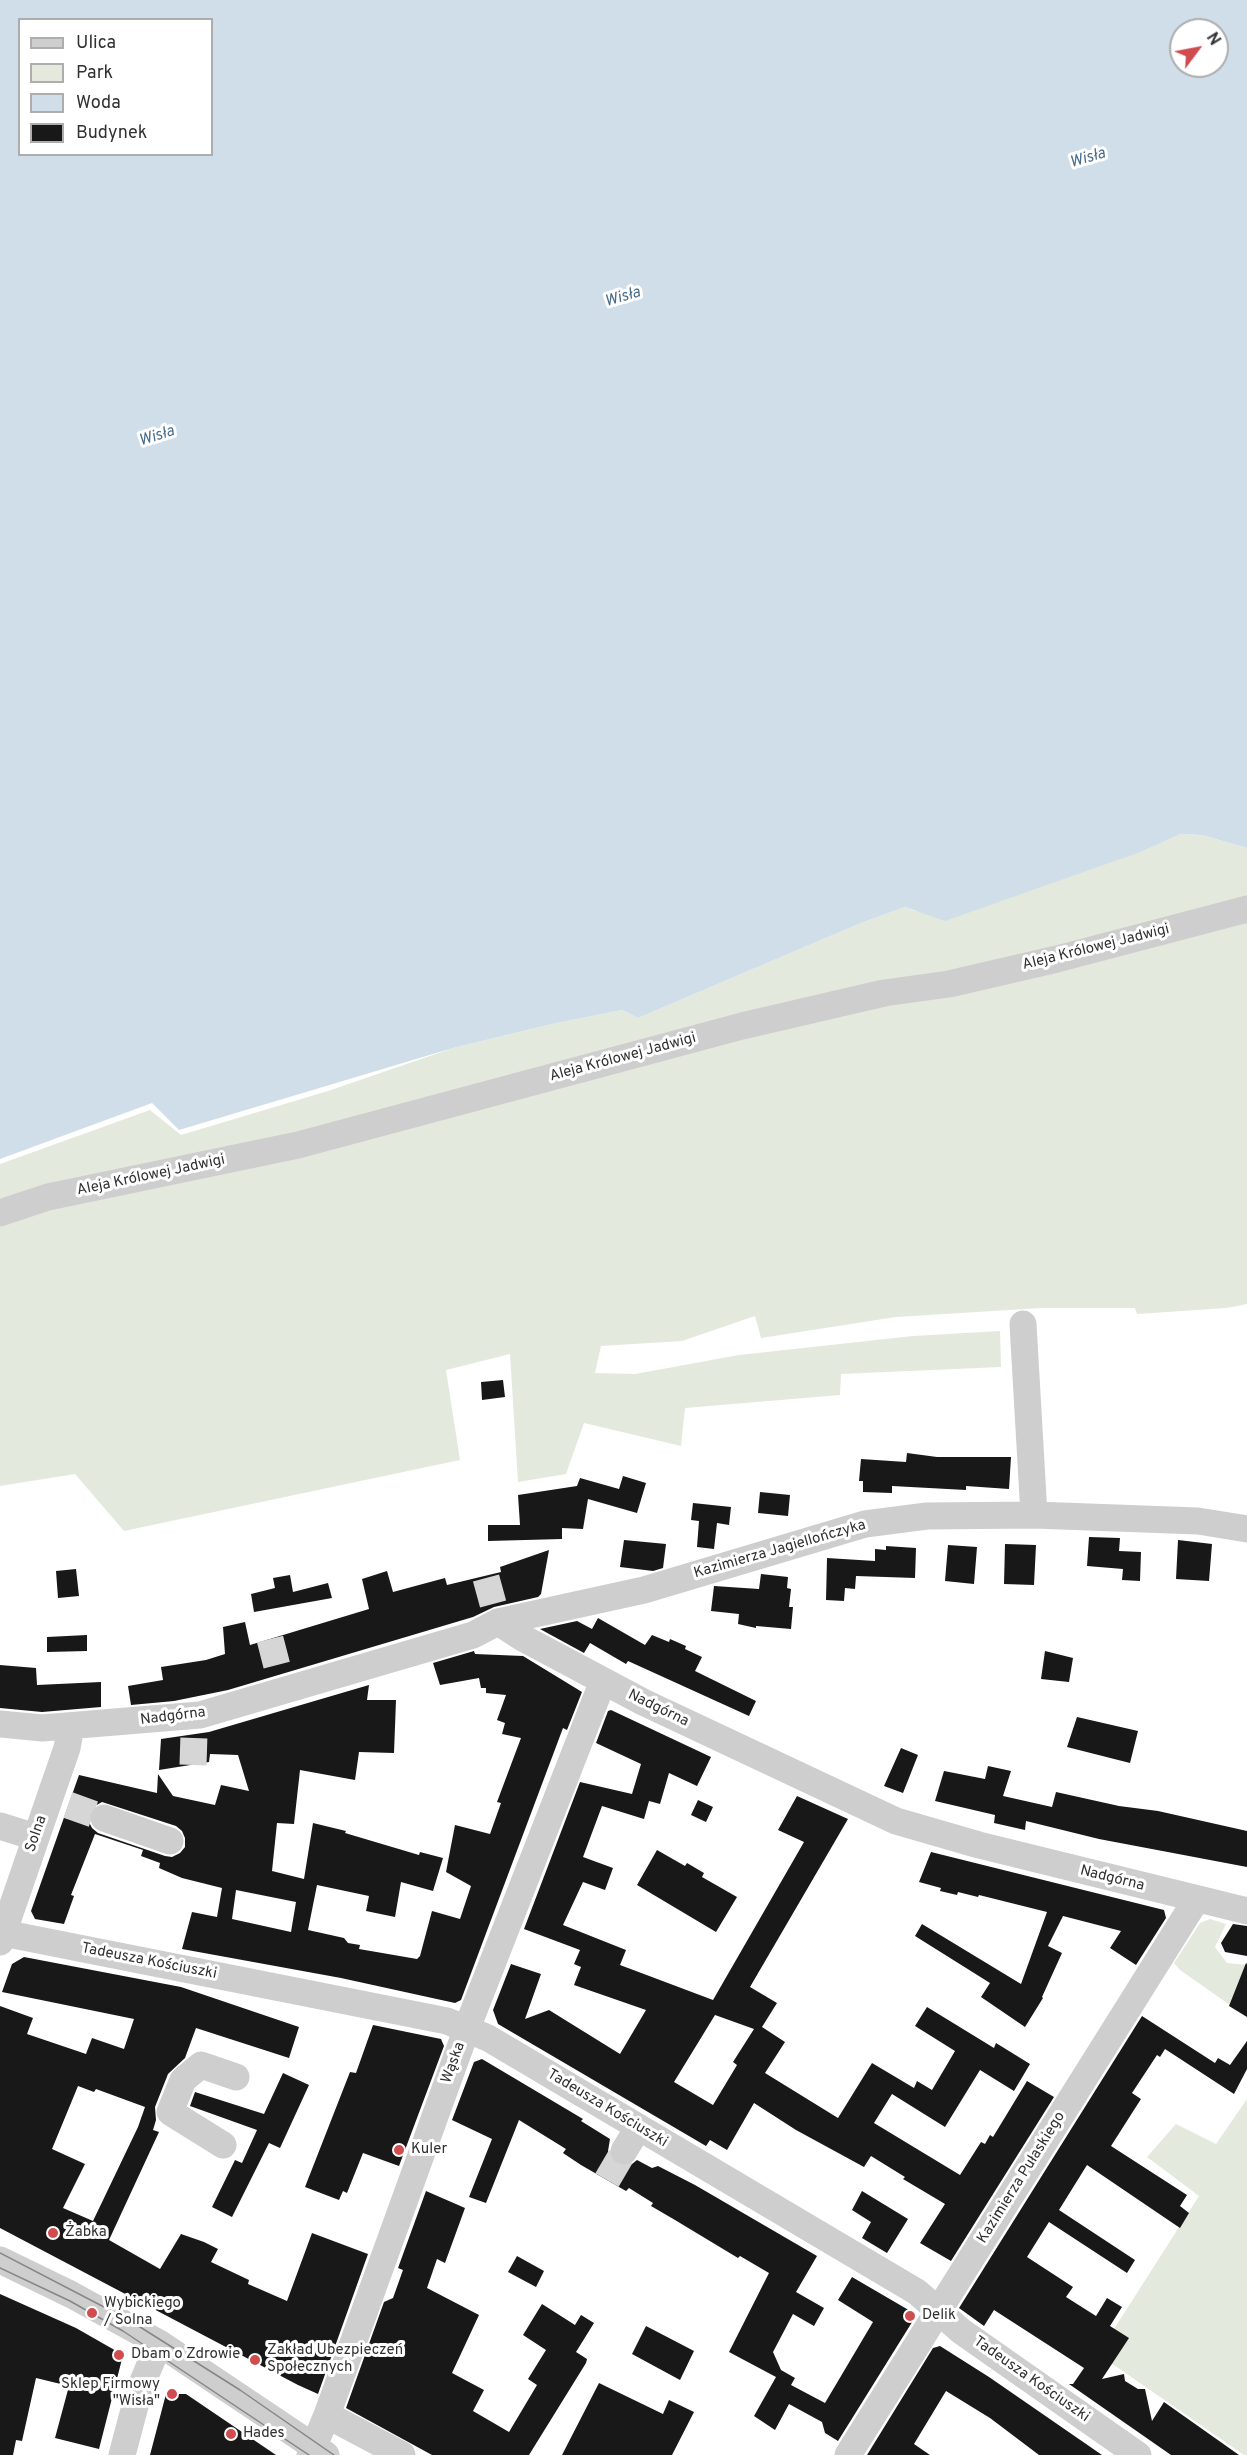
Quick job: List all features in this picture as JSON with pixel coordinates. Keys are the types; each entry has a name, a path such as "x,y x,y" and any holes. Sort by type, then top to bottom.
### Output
{"street":[{"name":"Aleja Królowej Jadwigi","path":"0,1213 48,1197 298,1145 742,1026 884,993 949,984 1057,959 1247,909"},
{"path":"1023,1324 1034,1515"},
{"name":"Kazimierza Jagiellończyka","path":"496,1618 644,1590 865,1524 927,1516 1034,1515 1198,1521 1247,1529"},
{"name":"Nadgórna","path":"0,1724 42,1728 194,1725 282,1683 473,1635 496,1618 521,1637 603,1682 813,1784 896,1821 979,1845 1247,1911"},
{"name":"Wąska","path":"316,2452 327,2415 467,2028 603,1682"},
{"name":"Solna","path":"2,1937 35,1837 59,1801 71,1726"},
{"path":"104,1818 170,1841"},
{"path":"0,1826 35,1837"},
{"name":"Kazimierza Pułaskiego","path":"848,2455 1196,1900"},
{"name":"Tadeusza Kościuszki","path":"2,1937 435,2019 467,2028 917,2292 961,2331 1138,2455"},
{"path":"223,2145 170,2112 183,2080 201,2065 236,2077"},
{"path":"624,2151 638,2128"},
{"path":"0,2260 72,2295 159,2343 316,2452"},
{"path":"122,2455 139,2391 159,2343"},
{"path":"327,2415 402,2455"}],"green space":[{"path":"1181,834 1202,835 1247,848 1247,1304 1227,1308 1137,1314 1135,1308 1042,1308 896,1317 761,1338 755,1316 682,1341 601,1346 595,1373 635,1374 739,1355 913,1336 1000,1331 1001,1367 841,1374 840,1395 685,1408 681,1446 584,1423 566,1474 518,1482 510,1354 446,1370 460,1460 124,1531 75,1474 0,1486 0,1164 150,1110 181,1135 328,1091 453,1048 622,1010 638,1018 861,923 905,907 915,911 1143,851"},
{"path":"1210,1919 1226,1924 1215,1947 1227,1963 1247,1965 1247,2017 1180,1970 1174,1963 1200,1923"},
{"path":"1247,2099 1247,2455 1244,2455 1098,2354 1199,2196 1147,2157 1176,2124 1216,2144"}],"water":[{"name":"Wisła","path":"0,0 1247,0 1247,848 1202,835 1181,834 1143,851 945,921 905,907 861,923 638,1018 622,1010 453,1048 179,1130 152,1103 0,1159"}],"building":[{"path":"503,1380 505,1397 482,1400 481,1382"},
{"path":"907,1453 937,1457 1011,1457 1009,1489 966,1486 966,1490 892,1486 892,1493 863,1492 863,1481 859,1481 861,1459 906,1462"},
{"path":"623,1476 646,1483 637,1513 588,1499 583,1529 562,1528 562,1539 488,1541 488,1525 520,1525 518,1495 577,1486 580,1478 619,1489"},
{"path":"760,1492 790,1495 788,1516 758,1513"},
{"path":"693,1503 731,1507 729,1525 717,1523 714,1549 697,1547 699,1521 691,1520"},
{"path":"1089,1537 1120,1538 1119,1551 1141,1552 1140,1581 1122,1580 1123,1569 1087,1566"},
{"path":"624,1540 666,1544 663,1568 653,1571 620,1567"},
{"path":"1178,1540 1212,1544 1209,1581 1176,1579"},
{"path":"1005,1544 1036,1545 1034,1585 1004,1584"},
{"path":"948,1545 977,1547 974,1584 945,1581"},
{"path":"886,1546 916,1548 915,1578 856,1576 855,1589 845,1588 844,1601 826,1600 827,1558 875,1561 875,1549 886,1550"},
{"path":"549,1550 541,1594 538,1597 494,1607 473,1617 228,1690 174,1701 131,1705 128,1686 163,1680 161,1667 206,1660 225,1654 223,1627 245,1622 250,1645 369,1609 362,1579 387,1571 393,1592 445,1578 447,1585 501,1572 500,1567"},
{"path":"76,1569 79,1596 58,1598 56,1571"},
{"path":"761,1574 788,1577 787,1588 791,1589 789,1607 793,1607 791,1629 756,1626 756,1628 738,1624 739,1614 711,1611 714,1586 759,1589"},
{"path":"290,1575 293,1592 328,1583 332,1598 254,1612 251,1594 275,1588 273,1578"},
{"path":"598,1618 645,1645 652,1635 686,1646 685,1649 702,1657 695,1671 756,1701 749,1716 628,1661 626,1664 590,1643 584,1653 540,1629 577,1621 592,1629"},
{"path":"87,1635 87,1651 47,1652 47,1637"},
{"path":"474,1651 475,1654 523,1656 582,1692 567,1730 563,1728 461,2000 455,2003 341,1978 182,1949 192,1912 217,1917 222,1888 182,1878 159,1868 160,1863 141,1856 143,1850 95,1834 71,1895 74,1896 64,1924 35,1919 31,1911 79,1775 157,1793 158,1774 173,1796 215,1805 221,1785 249,1791 238,1755 210,1754 209,1762 159,1770 161,1739 209,1732 369,1685 367,1700 396,1700 394,1753 359,1752 355,1780 300,1770 294,1824 277,1823 272,1871 304,1879 313,1823 346,1831 345,1833 419,1855 420,1852 443,1858 433,1891 401,1882 395,1917 366,1911 369,1896 317,1885 308,1930 344,1938 348,1943 360,1945 359,1949 417,1959 420,1956 432,1911 460,1919 471,1886 446,1872 455,1825 490,1834 501,1803 497,1802 521,1738 502,1734 505,1723 497,1720 506,1695 486,1693 486,1688 481,1688 479,1678 440,1685 433,1663","holes":["102,1802 176,1826 182,1831 185,1847 172,1857 165,1856 98,1833 89,1822 89,1813 93,1807","236,1890 296,1902 291,1932 232,1919"]},
{"path":"1045,1651 1073,1658 1069,1682 1041,1679"},
{"path":"0,1665 36,1668 37,1685 101,1682 101,1707 42,1712 0,1708"},
{"path":"611,1710 711,1757 697,1786 669,1773 660,1804 649,1801 644,1819 602,1806 583,1857 613,1868 605,1890 583,1882 563,1925 626,1950 620,1965 713,2000 804,1842 778,1830 797,1796 848,1819 750,1987 777,2003 762,2027 785,2042 765,2073 838,2118 872,2063 914,2088 917,2081 932,2090 955,2051 915,2026 927,2007 994,2048 996,2043 1030,2064 1014,2091 980,2070 945,2127 892,2094 874,2123 960,2175 981,2142 985,2144 990,2135 993,2137 1027,2081 1054,2097 951,2261 920,2243 945,2204 903,2179 905,2177 871,2156 864,2167 796,2130 754,2103 727,2150 710,2140 706,2146 498,2024 493,2010 511,1964 541,1974 525,2019 549,2010 620,2054 646,2010 574,1985 581,1967 574,1964 580,1950 524,1929 580,1782 632,1794 641,1764 596,1743 608,1711","holes":["715,2015 754,2029 733,2062 737,2065 713,2105 674,2082"]},
{"path":"1077,1717 1138,1731 1130,1763 1067,1747"},
{"path":"901,1748 918,1755 903,1793 884,1786"},
{"path":"988,1766 1011,1771 1003,1796 1052,1807 1056,1792 1247,1831 1247,1867 1099,1839 1026,1821 1025,1830 994,1823 995,1815 935,1801 944,1771 985,1779"},
{"path":"698,1800 713,1807 706,1822 691,1815"},
{"path":"657,1850 685,1866 687,1863 704,1873 702,1877 737,1897 716,1932 637,1885"},
{"path":"931,1852 1164,1910 1166,1918 1136,1965 1110,1948 1121,1931 1063,1916 1048,1946 1062,1953 1043,1998 1025,2027 981,1997 990,1983 915,1936 922,1924 1021,1984 1047,1912 979,1895 978,1897 958,1892 957,1895 919,1882"},
{"path":"1233,1924 1247,1926 1247,1956 1225,1952 1221,1943"},
{"path":"24,1957 181,1987 299,2027 289,2058 196,2028 185,2058 168,2074 155,2107 156,2120 153,2130 159,2132 109,2240 160,2269 181,2234 218,2249 211,2262 249,2280 248,2284 287,2301 312,2233 368,2254 318,2394 0,2228 0,2006 33,2018 27,2034 86,2054 92,2038 124,2049 134,2019 2,1992 12,1964","holes":["78,2086 94,2092 96,2089 145,2107 138,2127 93,2221 63,2208 85,2164 52,2149"]},
{"path":"1247,1964 1247,2017 1229,2006"},
{"path":"1142,2016 1215,2063 1218,2058 1230,2065 1247,2041 1247,2069 1234,2094 1165,2049 1160,2057 1157,2055 1132,2093 1141,2099 1111,2146 1187,2195 1180,2206 1189,2213 1180,2228 1087,2165 1059,2210 1135,2260 1127,2273 1049,2222 1027,2257 1073,2287 1066,2297 1096,2316 1107,2298 1122,2307 1110,2326 1129,2338 1102,2379 1124,2374 1125,2381 1138,2389 1145,2389 1152,2421 1164,2402 1239,2455 1171,2455 1069,2384 1073,2384 1084,2368 994,2310 984,2326 959,2308"},
{"path":"373,2025 441,2039 444,2046 399,2166 363,2153 347,2193 343,2191 339,2200 305,2187 350,2072 356,2073"},
{"path":"482,2059 583,2119 581,2121 610,2139 608,2151 616,2165 624,2167 637,2160 652,2168 658,2166 817,2256 796,2292 824,2308 814,2326 793,2314 773,2352 781,2370 795,2378 791,2385 825,2403 873,2322 838,2300 852,2277 912,2312 914,2319 838,2441 825,2433 822,2422 789,2404 775,2430 754,2416 776,2377 729,2352 769,2273 740,2256 738,2258 651,2206 653,2203 629,2188 626,2191 581,2165 563,2153 566,2149 519,2120 486,2203 469,2197 492,2139 452,2120 474,2062"},
{"path":"283,2073 309,2085 280,2148 269,2143 232,2217 212,2207 235,2160 242,2163 257,2130 190,2106 195,2092 264,2114"},
{"path":"426,2191 465,2208 445,2263 437,2259 427,2288 479,2315 452,2373 484,2390 473,2411 509,2432 537,2385 528,2379 546,2350 523,2335 542,2304 575,2325 581,2315 594,2323 576,2352 587,2359 586,2363 529,2455 432,2455 346,2408 384,2302 393,2298 403,2270 398,2268"},
{"path":"862,2191 908,2219 887,2253 862,2238 871,2222 852,2210"},
{"path":"517,2256 544,2271 536,2287 508,2272"},
{"path":"0,2294 76,2328 118,2352 115,2357 122,2359 99,2449 55,2438 69,2386 36,2378 22,2441 16,2440 13,2455 0,2455"},
{"path":"646,2326 694,2351 680,2380 632,2354"},
{"path":"940,2346 1102,2455 1039,2455 990,2418 946,2391 914,2444 930,2455 867,2455 933,2348"},
{"path":"599,2383 663,2414 669,2400 694,2412 672,2455 562,2455"},
{"path":"166,2394 186,2394 276,2455 150,2455"}],"tunnel":[{"path":"486,1578 495,1611"},
{"path":"270,1639 279,1674"},
{"path":"193,1765 194,1734"},
{"path":"68,1805 104,1818"},
{"path":"607,2180 624,2151"}],"tram line":[{"path":"0,2253 129,2320 240,2390 334,2455"},
{"path":"0,2268 70,2301 123,2331 309,2455"}],"place":[{"name":"Kuler","path":"399,2150"},
{"name":"Żabka","path":"53,2233"},
{"name":"Wybickiego / Solna","path":"92,2313"},
{"name":"Delik","path":"910,2316"},
{"name":"Dbam o Zdrowie","path":"119,2355"},
{"name":"Zakład Ubezpieczeń Społecznych","path":"255,2360"},
{"name":"Sklep Firmowy \"Wisła\"","path":"172,2394"},
{"name":"Hades","path":"231,2434"}]}
